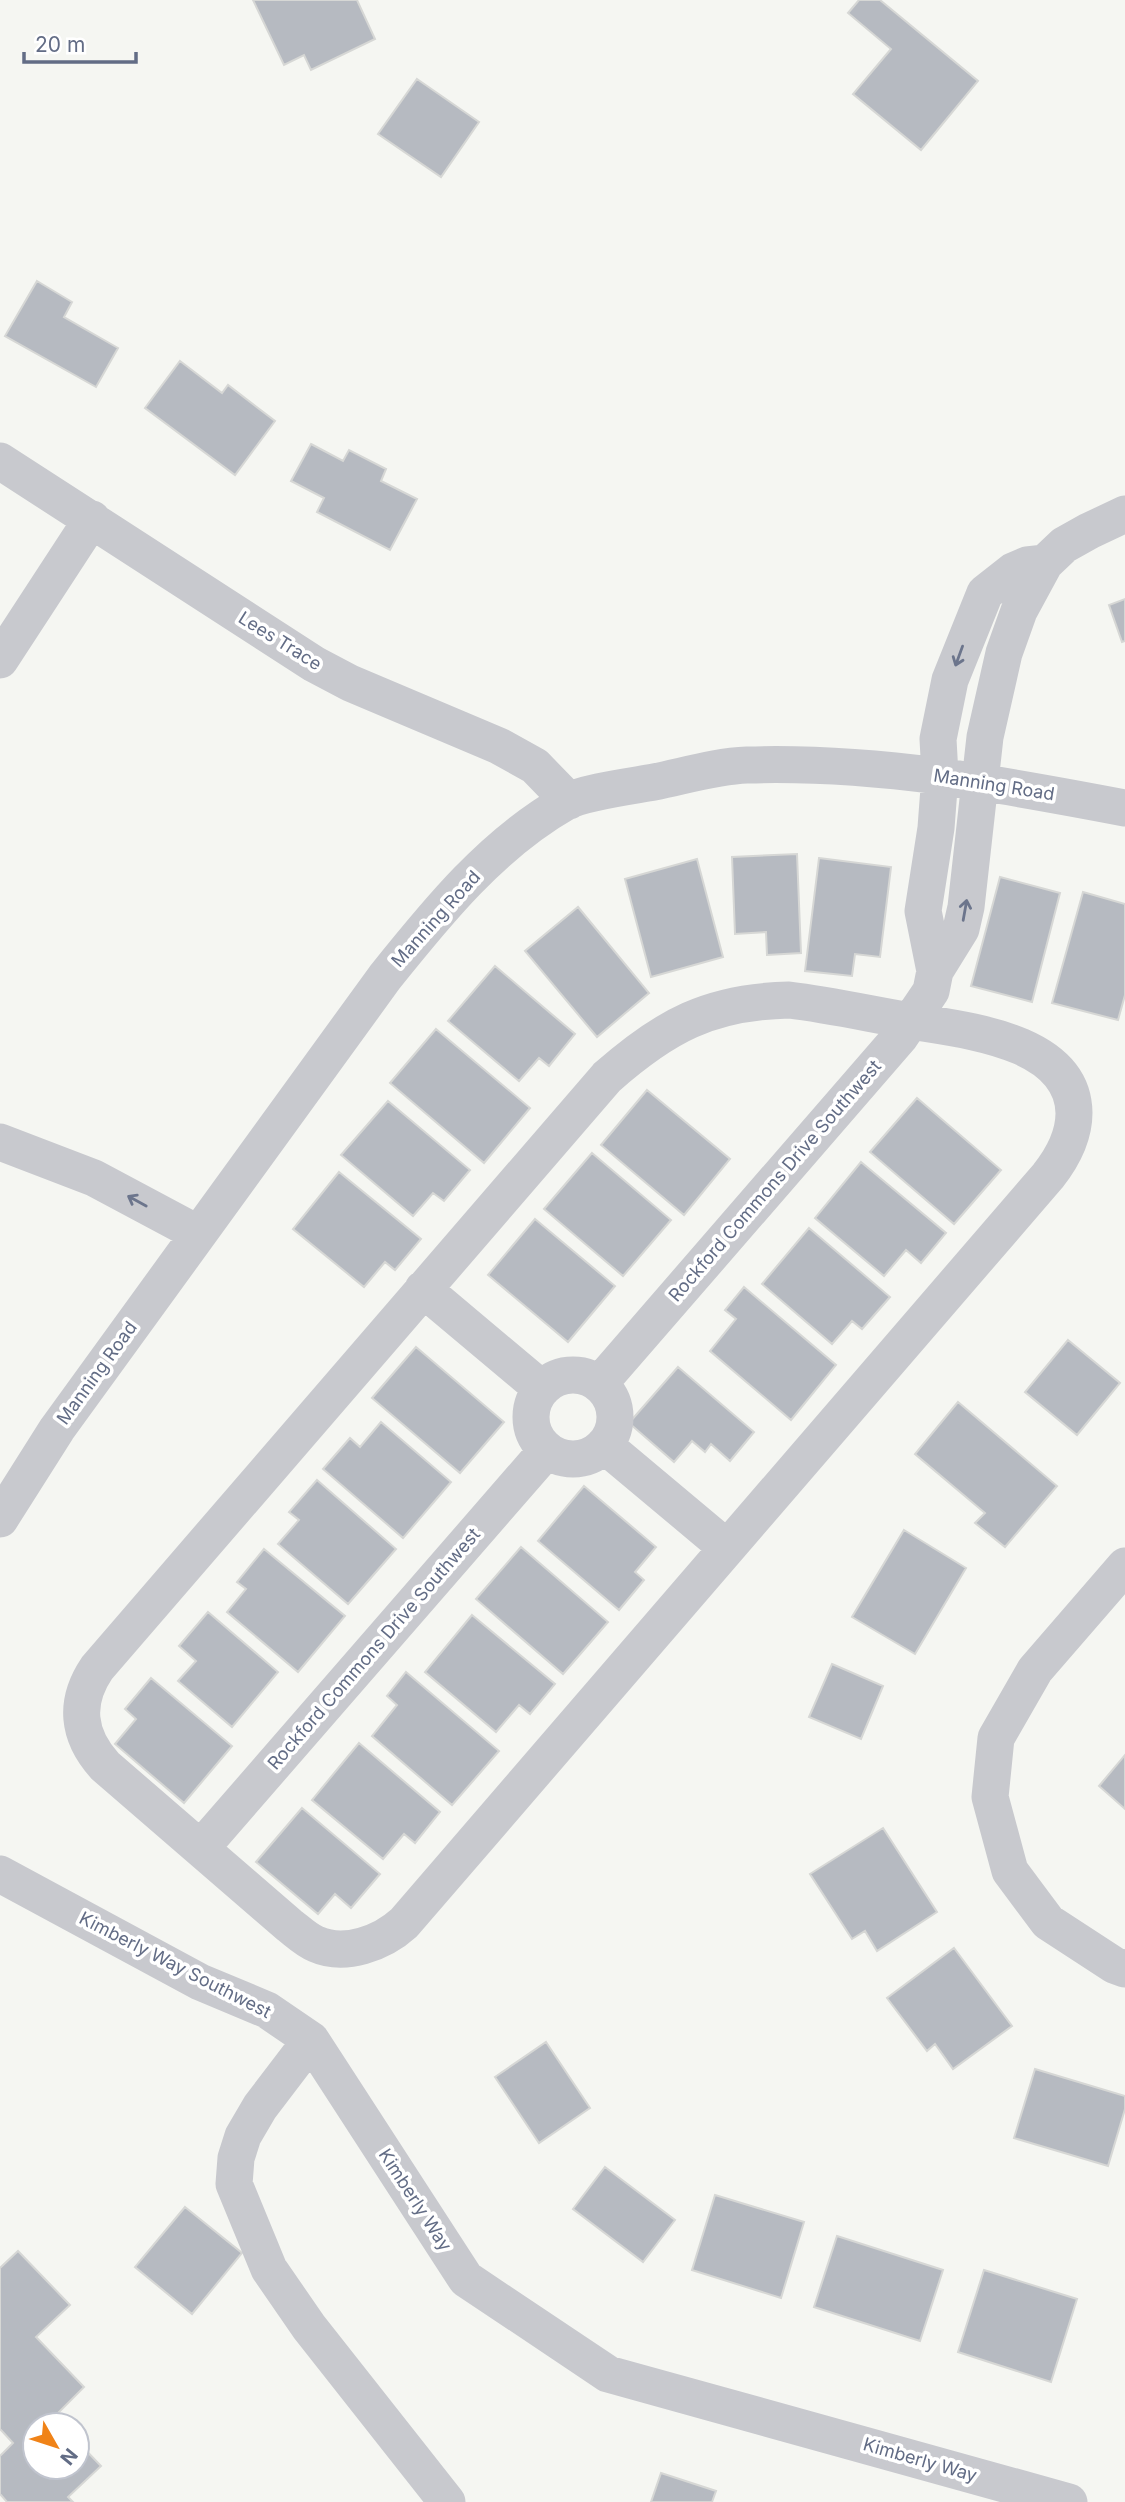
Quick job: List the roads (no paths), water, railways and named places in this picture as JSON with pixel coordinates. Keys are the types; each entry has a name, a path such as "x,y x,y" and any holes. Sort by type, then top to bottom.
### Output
{"street":[{"name":"Lees Trace","path":"0,460 314,664 350,683 499,746 535,766 569,801"},
{"path":"935,971 923,911 936,828 940,775 938,739 944,704 958,657 985,593 1013,571 1027,565 1045,563 1064,545 1125,514"},
{"path":"0,660 92,519"},
{"name":"Rockford Commons Drive Southwest","path":"600,1383 912,1021 931,991 935,971 961,929 970,876 978,780 1004,653 1019,611 1045,563"},
{"name":"Manning Road","path":"0,1519 57,1429 385,978 435,915 515,837 569,801 620,788 745,765 872,768 940,775 1125,808"},
{"path":"773,1001 813,1003 948,1026 995,1038 1039,1055 1052,1065 1068,1087 1073,1102 1072,1133 1067,1147 1048,1176 404,1923 384,1938 354,1948 328,1948 315,1944 289,1925 96,1756 82,1722 82,1698 97,1668 423,1289 607,1077 666,1031 722,1009 773,1001"},
{"path":"0,1142 94,1178 197,1233"},
{"path":"423,1289 542,1389"},
{"path":"578,1374 600,1383 614,1405 615,1421 610,1437 600,1450 586,1458 569,1460 554,1455 540,1445 532,1430 530,1413 535,1396 546,1384 560,1376 578,1374"},
{"path":"604,1445 727,1548"},
{"name":"Rockford Commons Drive Southwest","path":"201,1848 547,1450"},
{"path":"1125,1566 1035,1670 996,1738 990,1797 1010,1871 1048,1922 1114,1965 1125,1969"},
{"name":"Kimberly Way Southwest","path":"0,1874 200,1982 267,2010 311,2040"},
{"path":"311,2040 260,2107 243,2136 236,2158 234,2184 269,2269 309,2327 447,2502"},
{"name":"Kimberly Way","path":"311,2040 466,2279 608,2374 1069,2502"}]}
